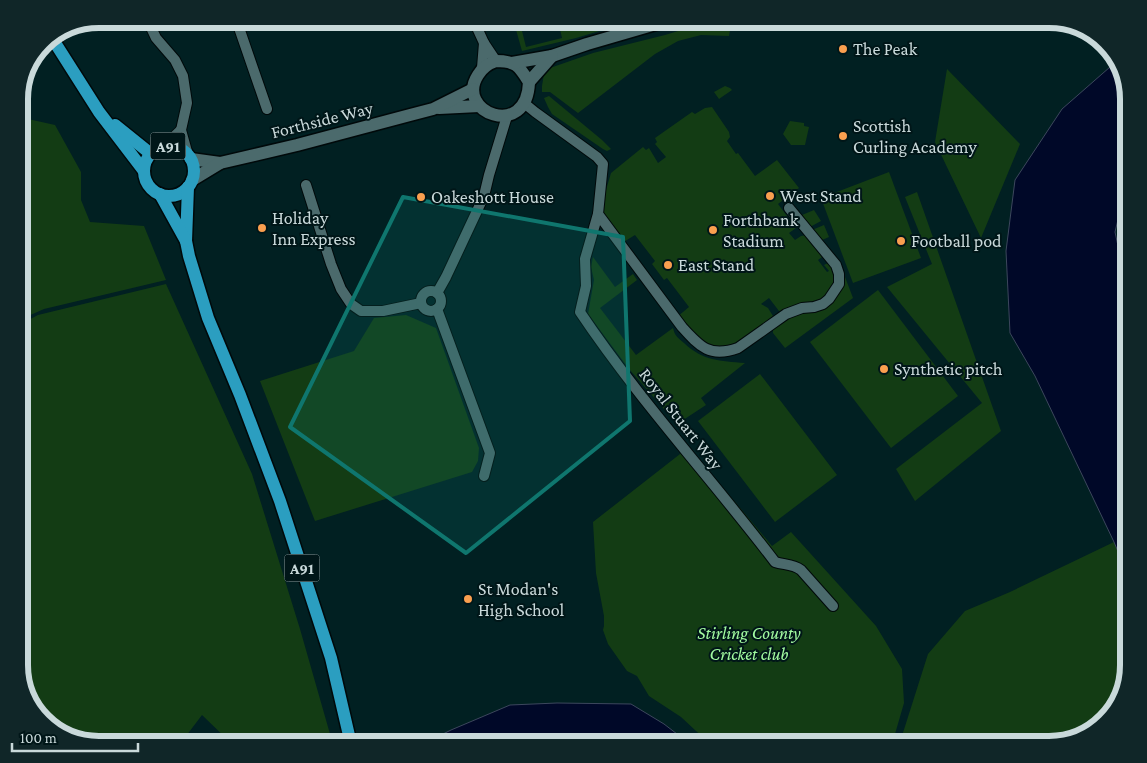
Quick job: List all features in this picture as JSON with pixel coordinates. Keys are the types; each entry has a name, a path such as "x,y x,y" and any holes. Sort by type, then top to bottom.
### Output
{"main road":[{"name":"A91","path":"55,43 99,112 144,172"},
{"name":"A91","path":"99,112 150,154"},
{"name":"A91","path":"186,241 160,194 147,183 144,172 145,162 150,154 164,146 177,147 183,150 189,157 194,170 190,183 186,241 189,256 208,318 240,395 280,501 331,658 349,736"},
{"path":"160,194 175,195 184,190 190,183"}],"street":[{"path":"151,27 156,38 175,60 183,76 187,103 182,130 189,157"},
{"path":"239,27 267,109"},
{"path":"477,27 484,43 496,61"},
{"path":"512,63 552,56 645,27"},
{"path":"482,68 484,43"},
{"path":"529,82 520,68 506,61 496,61 482,68 474,80 475,98 479,106 493,115 507,116 516,112 526,100 529,82 552,56"},
{"name":"Forthside Way","path":"433,109 473,88"},
{"name":"Royal Stuart Way","path":"524,103 597,156 603,164 598,214 585,259 586,286 580,312 651,408 775,562 795,566 801,570 833,606"},
{"name":"Forthside Way","path":"190,183 220,163 433,109 479,106"},
{"path":"437,293 484,196 507,116"},
{"path":"164,146 182,130"},
{"name":"Forthside Way","path":"189,157 220,163"},
{"path":"306,185 331,264 341,290 350,304 361,311 383,310 421,303"},
{"path":"598,214 661,300 697,344 707,349 729,351 738,348 786,314 802,308 823,304 829,299 839,284 839,274 836,265 789,208"},
{"path":"432,291 437,293 440,300 439,306 434,310 428,310 421,303 423,295 432,291"},
{"path":"436,308 490,453 484,476"}],"highlighted area":[{"path":"403,197 623,237 630,421 466,553 290,427"}],"green space":[{"path":"515,27 521,27 526,47 562,38 560,29 567,27 612,27 576,38 522,51"},
{"path":"692,27 731,27 729,36 701,35 678,41 655,54 578,113 550,92 542,92 544,74 550,68 593,53"},
{"path":"947,69 1020,144 981,238 935,142"},
{"path":"725,86 732,90 719,99 714,92"},
{"path":"549,96 611,149 607,151 603,149 552,114 544,98"},
{"name":"Forthbank Stadium","path":"712,107 729,132 730,137 727,141 755,176 777,160 799,188 778,204 796,228 789,233 795,240 807,235 822,257 818,260 827,272 829,271 824,265 828,263 834,278 829,292 821,300 813,304 779,311 769,298 761,304 768,308 773,316 731,346 720,347 698,342 677,317 689,307 667,278 664,280 652,264 655,261 635,235 622,243 603,213 606,190 611,173 643,147 646,150 649,148 658,163 666,157 655,144 657,142 655,138 692,112 695,114 705,108"},
{"path":"28,119 55,125 81,172 81,200 90,222 144,226 166,280 44,309 28,316"},
{"path":"790,121 804,123 804,126 809,127 805,145 791,145 783,134"},
{"path":"889,172 921,258 853,283 821,198"},
{"path":"917,192 1001,431 915,501 896,469 982,403 887,287 932,264 905,197"},
{"path":"814,210 821,221 810,227 802,215"},
{"path":"824,225 829,237 820,241 812,230"},
{"path":"593,257 615,287 633,274 637,280 600,308 636,355 673,328 678,338 691,349 705,357 720,361 745,363 701,398 706,405 677,424 629,369 588,314 594,280 591,267"},
{"path":"839,261 853,298 785,348 773,333 776,324 837,291"},
{"path":"166,284 252,474 330,734 327,736 224,736 202,715 186,736 98,736 80,733 59,724 42,708 31,687 28,669 28,320 38,315"},
{"name":"Synthetic pitch","path":"878,290 958,396 891,448 810,342"},
{"path":"406,315 436,328 479,448 478,461 472,472 315,521 260,381 354,351 374,318"},
{"path":"760,374 837,475 775,522 698,421"},
{"name":"Stirling County Cricket club","path":"689,447 772,546 791,532 876,626 902,669 904,703 894,736 701,736 681,717 649,696 637,676 627,671 608,644 603,630 604,616 596,573 593,522"},
{"path":"1114,542 1120,556 1120,665 1117,683 1108,704 1099,715 1084,726 1058,735 902,736 928,654 965,611 1010,592"}],"water":[{"path":"1111,66 1117,80 1120,98 1120,211 1115,232 1120,255 1120,556 1035,376 1010,333 1006,251 1015,180 1062,109"},
{"path":"557,703 631,704 680,736 439,736 510,705"}],"place":[{"name":"The Peak","path":"843,49"},
{"name":"Scottish Curling Academy","path":"843,136"},
{"name":"West Stand","path":"770,196"},
{"name":"Oakeshott House","path":"421,197"},
{"name":"Holiday Inn Express","path":"262,228"},
{"name":"Forthbank Stadium","path":"713,230"},
{"name":"Football pod","path":"901,241"},
{"name":"East Stand","path":"668,265"},
{"name":"Synthetic pitch","path":"884,369"},
{"name":"St Modan's High School","path":"468,599"}]}
